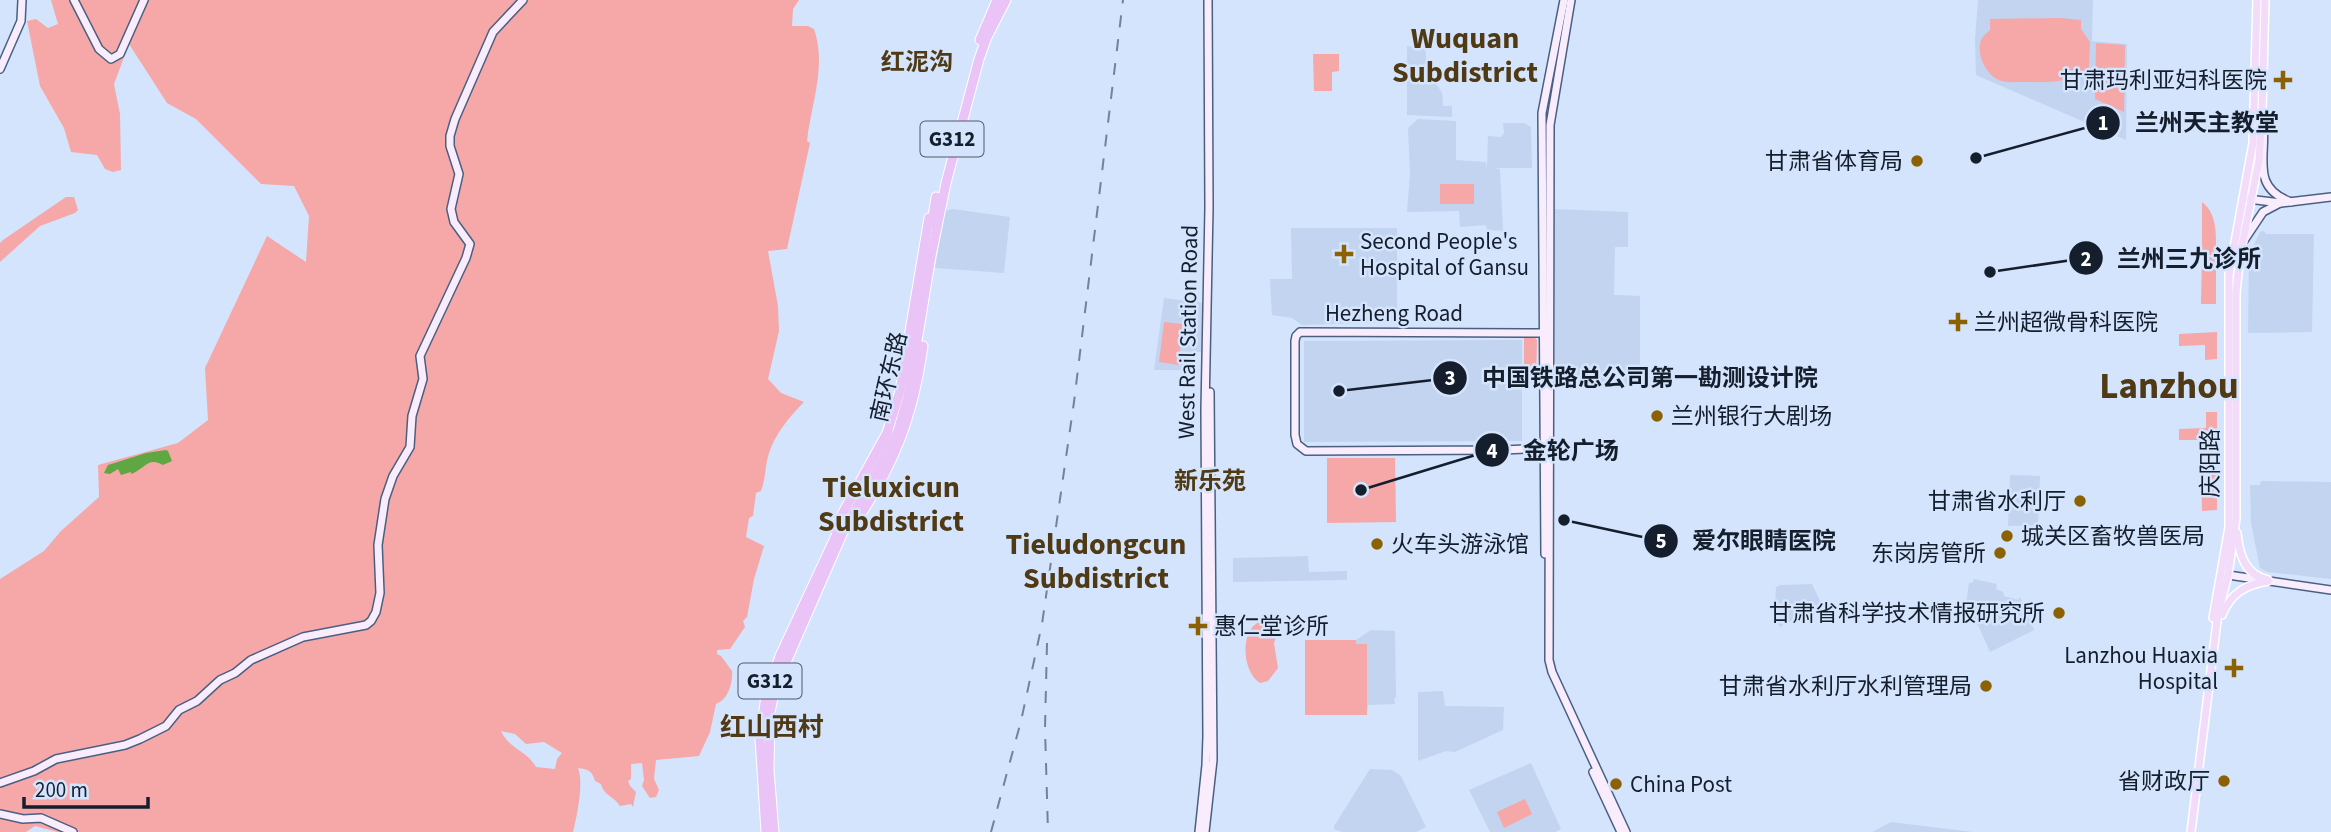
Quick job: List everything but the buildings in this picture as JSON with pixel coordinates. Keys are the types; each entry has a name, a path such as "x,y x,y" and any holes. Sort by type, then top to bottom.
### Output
{"highway":[{"name":"南环东路","path":"774,832 769,769 770,712 787,660 841,530 885,450 893,430 905,385 939,200 974,59 997,0"},
{"name":"南环东路","path":"766,832 761,738 766,696 780,656 835,545 834,528 887,433 900,391 930,210 939,200 987,37 1006,0"},
{"path":"835,545 873,496 889,466 911,409 920,366 939,200"}],"main road":[{"path":"0,69 21,21 22,0"},
{"path":"74,0 99,49 111,59 120,54 144,0"},
{"path":"0,783 34,771 56,759 125,745 140,739 166,726 179,710 197,701 220,680 251,660 303,637 366,625 371,621 380,593 378,545 385,499 393,476 410,447 412,416 423,379 419,356 466,258 470,244 454,222 451,209 459,174 450,146 450,136 493,32 523,0"},
{"name":"West Rail Station Road","path":"1199,832 1206,753 1205,471 1210,0"},
{"name":"West Rail Station Road","path":"1205,832 1213,761 1210,0"},
{"path":"1564,0 1542,113 1547,670 1621,832"},
{"path":"1571,0 1550,125 1546,392 1549,660 1552,672 1626,832"},
{"path":"2189,832 2229,527 2229,275 2252,156 2258,0"},
{"name":"庆阳路","path":"2224,574 2236,518 2236,306 2243,242 2259,160 2265,0"},
{"path":"2262,112 2264,179 2272,192 2291,202"},
{"path":"2250,199 2281,203 2331,197"},
{"path":"2243,242 2263,212 2281,203"},
{"name":"Hezheng Road","path":"1542,333 1305,331 1295,338 1295,435 1297,444 1303,449 1547,448"},
{"path":"1528,448 1538,441 1543,432"},
{"path":"2236,518 2237,537 2247,568 2268,581"},
{"path":"2224,574 2331,590"},
{"path":"2189,832 2214,612 2224,574"},
{"path":"2214,643 2222,614 2234,594 2244,587 2268,581"},
{"path":"0,814 23,819 41,818 73,832"}],"shaded area":[{"path":"51,0 799,0 793,9 792,26 808,26 814,29 818,43 819,71 807,141 810,143 787,249 768,251 778,306 779,331 768,379 781,393 804,402 775,439 763,486 761,491 756,493 753,516 749,518 746,537 764,546 747,617 743,621 745,627 730,649 717,650 717,654 732,671 729,690 724,699 716,704 710,732 699,756 656,760 654,779 659,790 656,797 650,798 642,786 642,763 631,764 631,779 628,781 636,792 633,807 631,804 620,806 604,791 601,784 595,781 591,772 578,768 580,790 573,832 57,832 35,826 26,832 0,832 0,579 44,551 61,531 99,497 98,465 178,443 208,420 205,368 267,236 306,262 309,216 294,186 261,184 196,119 167,103 129,44 114,84 120,114 121,170 113,172 105,169 97,155 71,152 64,128 40,86 27,21 36,19 48,28 58,24","holes":["501,731 515,734 526,744 544,742 562,753 557,759 555,769 536,767"]},
{"path":"1978,0 2093,0 2092,41 2127,44 2126,140 1976,75"},
{"path":"1990,19 2081,20 2081,29 2090,42 2089,67 2073,77 2056,81 2001,81 1989,73 1981,56 1980,44 1990,30"},
{"path":"2096,43 2125,45 2124,112 2095,99"},
{"path":"1407,46 1425,48 1428,71 1442,93 1443,106 1452,106 1452,117 1407,115"},
{"path":"1313,54 1339,54 1339,71 1332,72 1332,91 1314,91"},
{"path":"1418,119 1456,121 1456,160 1486,162 1487,169 1488,136 1501,137 1504,133 1503,123 1524,123 1531,127 1532,168 1493,168 1500,169 1503,231 1487,230 1486,225 1460,227 1459,211 1407,212 1410,174 1408,128"},
{"path":"1440,184 1474,184 1474,204 1440,204"},
{"path":"66,197 74,197 78,210 75,213 40,226 0,262 0,243 3,240"},
{"path":"2202,202 2213,219 2216,255 2202,255"},
{"path":"953,209 1010,217 1004,273 935,268 945,211"},
{"path":"1553,209 1628,212 1628,247 1615,247 1614,295 1640,296 1640,385 1567,384 1555,363"},
{"name":"Second People's Hospital of Gansu","path":"1291,228 1397,228 1397,322 1302,325 1292,318 1272,315 1270,279 1292,279"},
{"path":"2264,231 2266,234 2314,234 2312,332 2248,333 2249,255 2260,232"},
{"path":"2202,257 2216,257 2216,304 2201,304"},
{"path":"1164,298 1205,303 1205,352 1187,352 1187,370 1154,370"},
{"path":"1164,322 1182,324 1179,365 1159,362"},
{"path":"2217,332 2217,359 2205,360 2205,345 2179,346 2179,334"},
{"path":"1524,337 1534,337 1537,340 1534,383 1524,383"},
{"path":"1522,340 1522,441 1304,442 1304,341"},
{"path":"2206,412 2217,412 2217,440 2179,440 2179,429 2206,428"},
{"path":"166,450 172,461 163,465 150,463 131,474 121,475 118,469 110,474 104,473 108,465 146,453"},
{"path":"1327,458 1395,458 1396,522 1327,523"},
{"path":"2217,470 2217,510 2202,511 2201,471"},
{"path":"2010,475 2040,476 2038,525 2008,526"},
{"path":"2261,481 2331,482 2331,579 2267,572 2260,568 2251,523 2250,485 2260,485"},
{"path":"1308,556 1309,572 1347,571 1347,580 1233,582 1233,558"},
{"path":"1974,579 1997,584 1996,589 2003,592 2004,596 2018,600 2020,597 2034,630 1990,652 1978,625 1964,619 1969,583"},
{"path":"1812,584 1822,605 1780,627 1774,617 1776,587"},
{"path":"1271,617 1277,621 1279,628 1274,643 1278,668 1268,681 1260,683 1248,666 1246,642 1253,627"},
{"path":"1371,630 1395,631 1395,704 1368,705 1367,715 1305,715 1305,640 1356,640"},
{"path":"1305,640 1356,640 1356,644 1367,644 1367,715 1305,715"},
{"path":"1443,691 1445,706 1504,707 1503,730 1455,752 1446,751 1418,761 1418,692"},
{"path":"1531,763 1561,829 1555,832 1490,832 1469,790"},
{"path":"1370,769 1392,770 1401,776 1426,827 1416,832 1342,832 1334,829"},
{"path":"1525,799 1532,814 1504,828 1497,812"},
{"path":"1891,822 1973,832 1872,832"}],"railway":[{"path":"991,832 1021,721 1042,624 1074,402 1123,0"},
{"path":"1047,643 1045,728 1048,832"}],"place":[{"name":"甘肃玛利亚妇科医院","path":"2283,80"},
{"name":"兰州天主教堂","path":"1976,158"},
{"name":"甘肃省体育局","path":"1917,161"},
{"name":"Second People's Hospital of Gansu","path":"1344,254"},
{"name":"兰州三九诊所","path":"1990,272"},
{"name":"兰州超微骨科医院","path":"1958,322"},
{"name":"中国铁路总公司第一勘测设计院","path":"1339,391"},
{"name":"兰州银行大剧场","path":"1657,416"},
{"name":"金轮广场","path":"1361,490"},
{"name":"甘肃省水利厅","path":"2080,501"},
{"name":"爱尔眼睛医院","path":"1564,520"},
{"name":"城关区畜牧兽医局","path":"2007,536"},
{"name":"火车头游泳馆","path":"1377,544"},
{"name":"东岗房管所","path":"2000,553"},
{"name":"甘肃省科学技术情报研究所","path":"2059,613"},
{"name":"惠仁堂诊所","path":"1198,626"},
{"name":"Lanzhou Huaxia Hospital","path":"2234,668"},
{"name":"甘肃省水利厅水利管理局","path":"1986,686"},
{"name":"省财政厅","path":"2224,781"},
{"name":"China Post","path":"1616,784"}],"district":[{"name":"Wuquan Subdistrict","path":"1465,55"},
{"name":"红泥沟","path":"917,62"},
{"name":"Lanzhou","path":"2169,386"},
{"name":"新乐苑","path":"1210,481"},
{"name":"Tieluxicun Subdistrict","path":"891,504"},
{"name":"Tieludongcun Subdistrict","path":"1096,561"},
{"name":"红山西村","path":"772,727"}]}
